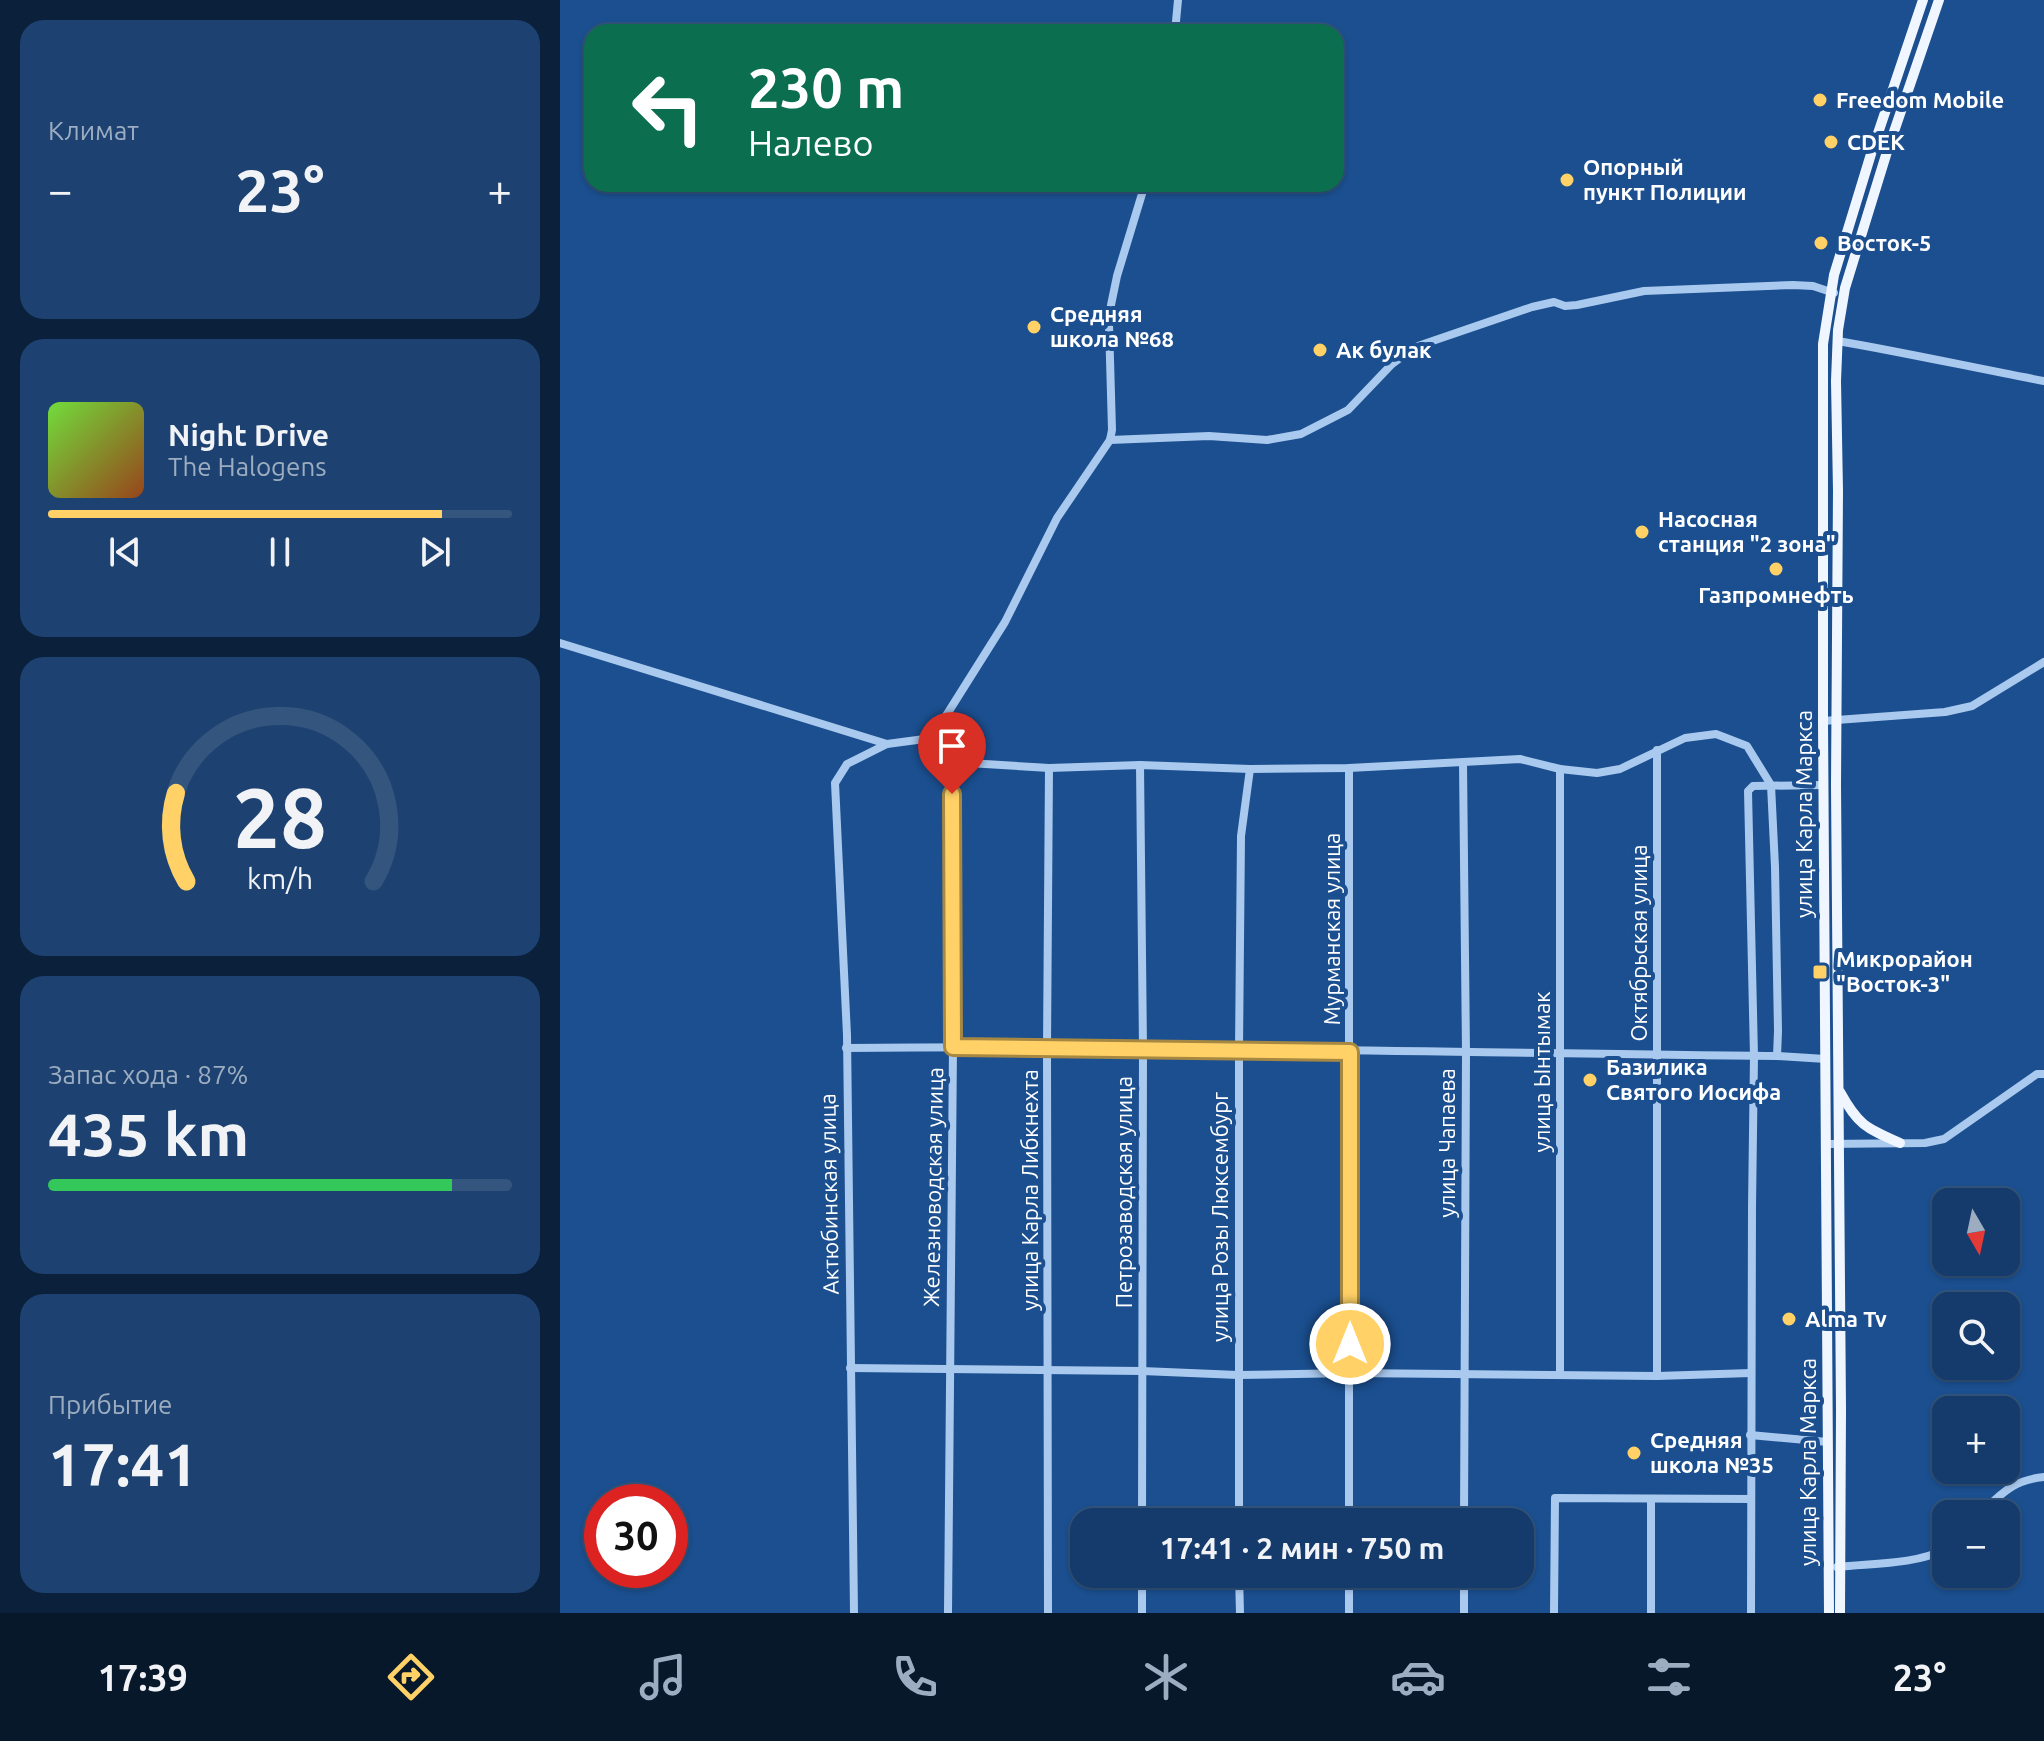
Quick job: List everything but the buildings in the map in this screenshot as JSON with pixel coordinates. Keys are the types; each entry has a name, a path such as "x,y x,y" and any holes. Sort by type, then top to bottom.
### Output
{"main road":[{"name":"улица Карла Маркса","path":"1840,1613 1828,1442 1823,344 1830,292 1871,154 1923,0"},
{"name":"улица Карла Маркса","path":"1829,1613 1835,1567 1840,1144 1836,720 1838,341 1844,295 1886,155 1939,0"},
{"path":"1839,1090 1867,1129 1900,1143"}],"street":[{"path":"1176,24 1178,0"},
{"path":"932,738 1005,622 1057,518 1110,440 1111,305 1143,192"},
{"path":"1110,440 1209,436 1267,440 1301,434 1348,410 1392,364 1415,347 1554,302 1565,306 1644,291 1793,285 1813,286 1844,295"},
{"path":"1838,341 2044,381"},
{"path":"560,643 887,744 932,738"},
{"path":"1823,721 1945,712 1972,706 2044,662"},
{"path":"932,738 952,762 1049,768 1140,765 1250,769 1349,768 1520,759 1560,769 1597,773 1620,769 1685,738 1716,734 1747,746 1771,785 1777,1056"},
{"name":"Актюбинская улица","path":"854,1613 846,1048 835,783 847,764 887,744"},
{"name":"Октябрьская улица","path":"1657,750 1657,1376"},
{"name":"Железноводская улица","path":"948,1613 952,762"},
{"name":"улица Чапаева","path":"1463,763 1466,1053 1464,1508"},
{"name":"Петрозаводская улица","path":"1140,765 1142,1508"},
{"name":"улица Карла Либкнехта","path":"1048,1613 1049,768"},
{"name":"Мурманская улица","path":"1349,768 1349,1508"},
{"name":"улица Розы Люксембург","path":"1239,1508 1241,836 1250,769"},
{"name":"улица Ынтымак","path":"1560,769 1560,1375"},
{"path":"1751,1613 1754,1056 1748,791 1753,786 1823,785"},
{"path":"846,1048 1239,1049 1826,1059"},
{"path":"1826,1144 1925,1143 1944,1139 2037,1074 2044,1074"},
{"path":"850,1368 1238,1375 1657,1376 1751,1373"},
{"path":"1750,1435 1828,1442"},
{"path":"1995,1500 2021,1481 2044,1477"},
{"path":"1554,1613 1555,1498 1751,1499"},
{"path":"1651,1499 1651,1613"},
{"path":"1835,1567 1932,1554"},
{"path":"1142,1588 1142,1613"},
{"path":"1239,1588 1240,1613"},
{"path":"1349,1588 1349,1613"},
{"path":"1464,1588 1464,1613"}],"place":[{"name":"Freedom Mobile","path":"1820,100"},
{"name":"CDEK","path":"1831,142"},
{"name":"Опорный пункт Полиции","path":"1567,180"},
{"name":"Восток-5","path":"1821,243"},
{"name":"Средняя школа №68","path":"1034,327"},
{"name":"Ак булак","path":"1320,350"},
{"name":"Насосная станция \"2 зона\"","path":"1642,532"},
{"name":"Газпромнефть","path":"1776,569"},
{"name":"Микрорайон \"Восток-3\"","path":"1820,972"},
{"name":"Базилика Святого Иосифа","path":"1590,1080"},
{"name":"Alma Tv","path":"1789,1319"},
{"name":"Средняя школа №35","path":"1634,1453"}],"route":[{"path":"952,794 953,1047 1350,1052 1350,1344"}]}
